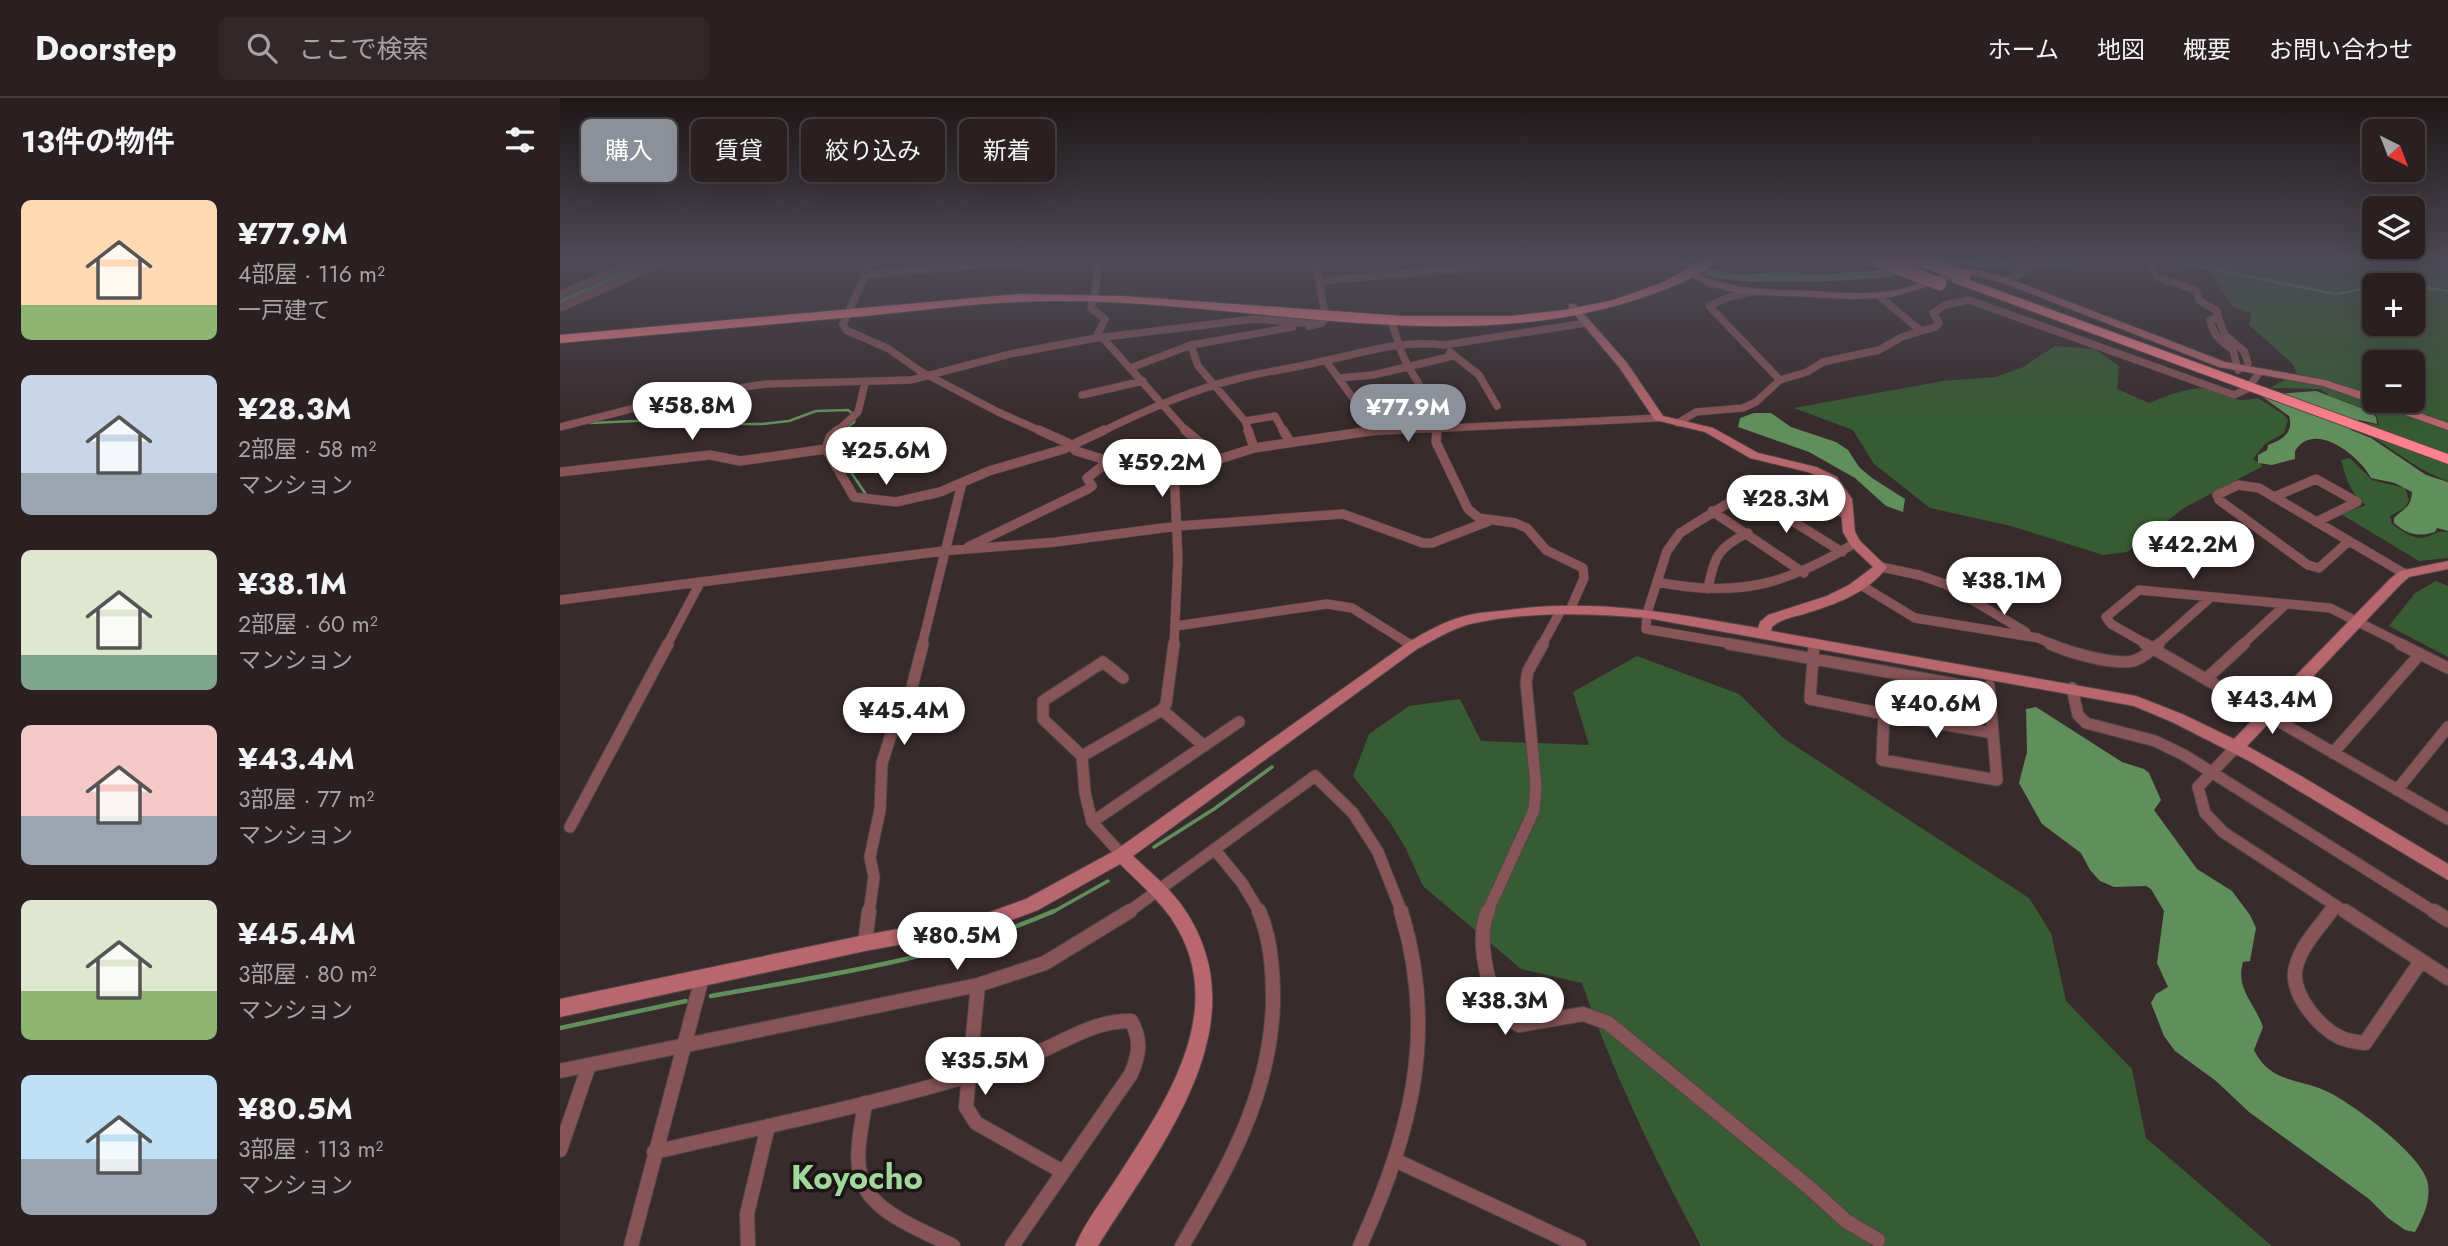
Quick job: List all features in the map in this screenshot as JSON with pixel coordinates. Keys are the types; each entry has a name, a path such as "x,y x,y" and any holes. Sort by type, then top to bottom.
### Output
{"highway":[{"path":"560,336 801,314"},
{"path":"1339,314 1391,320 1501,321 1546,314"},
{"path":"1369,314 1462,317 1513,314"},
{"path":"2032,314 2245,382"},
{"path":"2053,314 2245,382 2448,459"}],"street":[{"path":"848,314 843,324 846,330 889,349 998,412 1068,443 1076,452 1108,459 1109,463"},
{"path":"1099,314 1105,318 1099,337"},
{"path":"1133,366 1191,345 1285,327 1322,323 1325,314"},
{"path":"1578,314 1623,365 1660,418"},
{"path":"1716,314 1780,380"},
{"path":"1900,314 1921,331"},
{"path":"1678,423 1696,412 1743,408 1756,402 1780,380 1807,372 1823,362 1879,350 1902,337 1936,327 1939,323 1933,314"},
{"path":"2007,314 2234,395 2245,382 2259,373 2320,382 2362,397"},
{"path":"2084,314 2245,382"},
{"path":"2216,314 2225,335 2244,351 2248,363"},
{"path":"2218,317 2210,320 2213,332 2216,338 2233,350 2245,382"},
{"path":"560,427 678,397 766,384 911,380 1010,354 1099,337 1255,319 1315,324"},
{"path":"1391,320 1398,346 1430,404 1437,429 1436,442 1468,509 1479,518 1516,523 1527,528 1546,550 1583,568 1584,578 1528,671 1526,682 1536,786 1534,810 1485,918 1483,940 1489,982 1497,1011 1519,1025 1583,1014 1608,1023 1811,1189 1846,1221 1878,1240"},
{"path":"865,383 858,412 830,437 826,449 854,497 896,502 940,492 989,471 1069,446 1159,404 1215,385 1287,366 1325,361 1376,346 1425,343 1444,345 1586,323"},
{"path":"1099,337 1133,366 1159,404 1204,449 1218,458"},
{"path":"1191,345 1198,366 1245,421 1254,448"},
{"path":"1444,345 1453,356 1479,375 1497,406"},
{"path":"1339,378 1373,375 1453,356"},
{"path":"1325,361 1363,407 1376,430"},
{"path":"2245,382 2259,373"},
{"path":"1082,395 1143,381"},
{"path":"2409,413 2448,427"},
{"path":"1245,421 1275,416 1290,442"},
{"path":"962,550 1088,489 1092,486 1087,478 1109,463 1126,460 1174,470 1198,466 1254,448 1376,430 1660,418 1719,434 1743,451 1767,461 1823,473 1839,487 1846,499 1849,532 1855,543 1881,567 1904,569 1960,592 1995,617 2070,653 2092,658 2135,661 2153,649 2210,598"},
{"path":"560,472 710,455 740,461 826,449"},
{"path":"1082,757 1162,710 1166,704 1175,654 1176,626 1178,526 1174,470"},
{"path":"2274,497 2316,479 2357,502 2316,522"},
{"path":"865,943 874,877 870,857 880,810 882,762 899,710 910,695 943,551 962,483"},
{"path":"1848,516 1808,492 1769,485 1745,492 1679,533 1667,551 1647,613 1646,629 1989,690"},
{"path":"2349,541 2319,568 2308,565 2219,500 2217,495 2238,485 2248,485 2274,497 2316,522 2349,541 2405,574"},
{"path":"1745,492 1842,552"},
{"path":"1712,511 1804,573"},
{"path":"560,600 943,551 1056,542 1178,526 1343,514 1423,543 1432,543 1489,521"},
{"path":"1708,589 1714,556 1724,544 1748,533"},
{"path":"1657,582 1708,589 1765,586 1804,573 1855,543"},
{"path":"2448,565 2405,574 2356,621 2198,787 2198,800 2204,815 2223,832 2448,978"},
{"path":"1764,634 1765,625 1773,616 1828,601 1859,584 1881,567"},
{"path":"570,827 700,583"},
{"path":"1859,584 1915,618 2038,638"},
{"path":"2448,668 2330,608 2284,606 2139,590 2106,617 2111,624 2153,649 2448,819"},
{"path":"1176,626 1327,604 1352,608 1412,646"},
{"path":"2206,679 2284,606"},
{"path":"560,1008 865,943 990,920 1032,905 1122,855 1412,646 1467,620 1566,610 1647,613 2136,701 2187,720 2237,746 2448,873"},
{"path":"1814,642 1810,699 1993,733"},
{"path":"2333,753 2420,654"},
{"path":"1086,1246 1178,1099 1197,1055 1205,1017 1204,985 1198,953 1182,919 1092,822 1084,793 1082,757 1043,719 1043,702 1103,662 1122,678"},
{"path":"1884,714 1882,760 1997,780 1989,673"},
{"path":"2072,688 2078,715 2086,723 2155,741 2212,771 2448,920"},
{"path":"1162,710 1203,746"},
{"path":"1092,822 1239,722"},
{"path":"2397,790 2448,727"},
{"path":"560,1071 978,985 1045,963 1086,940 1158,892 1315,776 1352,811 1402,904 1414,949 1421,1019 1418,1068 1396,1161 1360,1246"},
{"path":"1182,1246 1236,1156 1257,1102 1271,1051 1274,1009 1272,957 1263,919 1240,878 1215,850"},
{"path":"2335,905 2295,965 2293,981 2301,1002 2334,1037 2345,1042 2365,1043 2421,961"},
{"path":"631,1246 702,978"},
{"path":"978,985 966,1107 976,1123 1063,1172"},
{"path":"654,1152 865,1103 970,1075 1022,1059 1097,1025 1118,1019 1131,1021 1139,1032 1140,1049 1131,1074 1012,1246"},
{"path":"560,1150 589,1065"},
{"path":"865,1103 859,1161 863,1187 885,1209 953,1246"},
{"path":"748,1246 747,1214 768,1126"},
{"path":"1396,1161 1578,1246"}],"shaded area":[{"path":"2251,314 2362,314 2362,336 2425,336 2425,314 2448,314 2448,481 2419,467 2374,438 2353,429 2360,422 2379,425 2376,413 2425,413 2425,350 2362,350 2362,408 2330,396 2320,389 2270,388 2297,373 2292,363 2249,325"},
{"path":"2055,346 2095,349 2119,366 2117,389 2149,403 2179,392 2203,388 2236,399 2258,398 2288,420 2284,433 2265,444 2253,459 2263,466 2184,508 2127,552 2103,555 2011,526 1930,508 1874,464 1853,430 1794,408 1943,381 1996,377 2023,367"},
{"path":"2316,391 2362,408 2362,413 2371,413 2376,417 2377,424 2359,420 2351,430 2371,438 2426,475 2448,482 2448,531 2437,528 2435,532 2418,535 2399,527 2394,523 2394,518 2409,505 2412,492 2395,483 2371,478 2358,460 2325,440 2303,442 2295,451 2295,459 2272,465 2258,463 2258,455 2267,450 2268,445 2286,435 2290,427 2289,416 2260,395"},
{"path":"1754,413 1771,413 1791,427 1836,442 1848,450 1859,467 1872,478 1905,499 1903,512 1886,506 1855,478 1809,452 1738,427 1740,418"},
{"path":"2350,458 2372,480 2405,488 2409,500 2405,508 2390,516 2392,524 2419,538 2448,532 2448,558 2419,561 2341,514 2366,505 2349,485 2341,460"},
{"path":"2436,581 2448,586 2448,657 2389,626 2415,593"},
{"path":"1637,656 1739,694 1783,738 2029,898 2051,933 2066,1001 2132,1069 2146,1138 2272,1246 1701,1246 1636,1117 1607,1051 1582,983 1521,969 1423,886 1405,847 1389,821 1353,776 1369,734 1409,706 1460,699 1481,741 1589,745 1573,692"},
{"path":"2036,707 2122,762 2149,773 2161,800 2154,810 2197,869 2232,891 2256,928 2250,961 2243,962 2241,972 2247,996 2263,1027 2254,1050 2261,1061 2276,1074 2326,1091 2351,1106 2399,1143 2412,1157 2422,1169 2428,1187 2426,1207 2415,1232 2405,1230 2388,1218 2369,1199 2249,1112 2216,1081 2175,1051 2164,1036 2151,1003 2156,994 2168,987 2157,963 2164,911 2151,889 2146,886 2114,887 2100,881 2081,853 2042,824 2019,783 2027,752 2026,709"}],"waterway":[{"path":"589,423 658,420 693,424 762,424 789,421 816,411 848,410 855,416 854,422 833,439 834,447 867,496"},
{"path":"1154,847 1214,809 1272,767"},
{"path":"1051,913 1108,881"},
{"path":"711,996 886,964 971,942 1054,911"},
{"path":"560,1028 686,1001"}],"district":[{"name":"Koyocho","path":"857,1177"}]}
